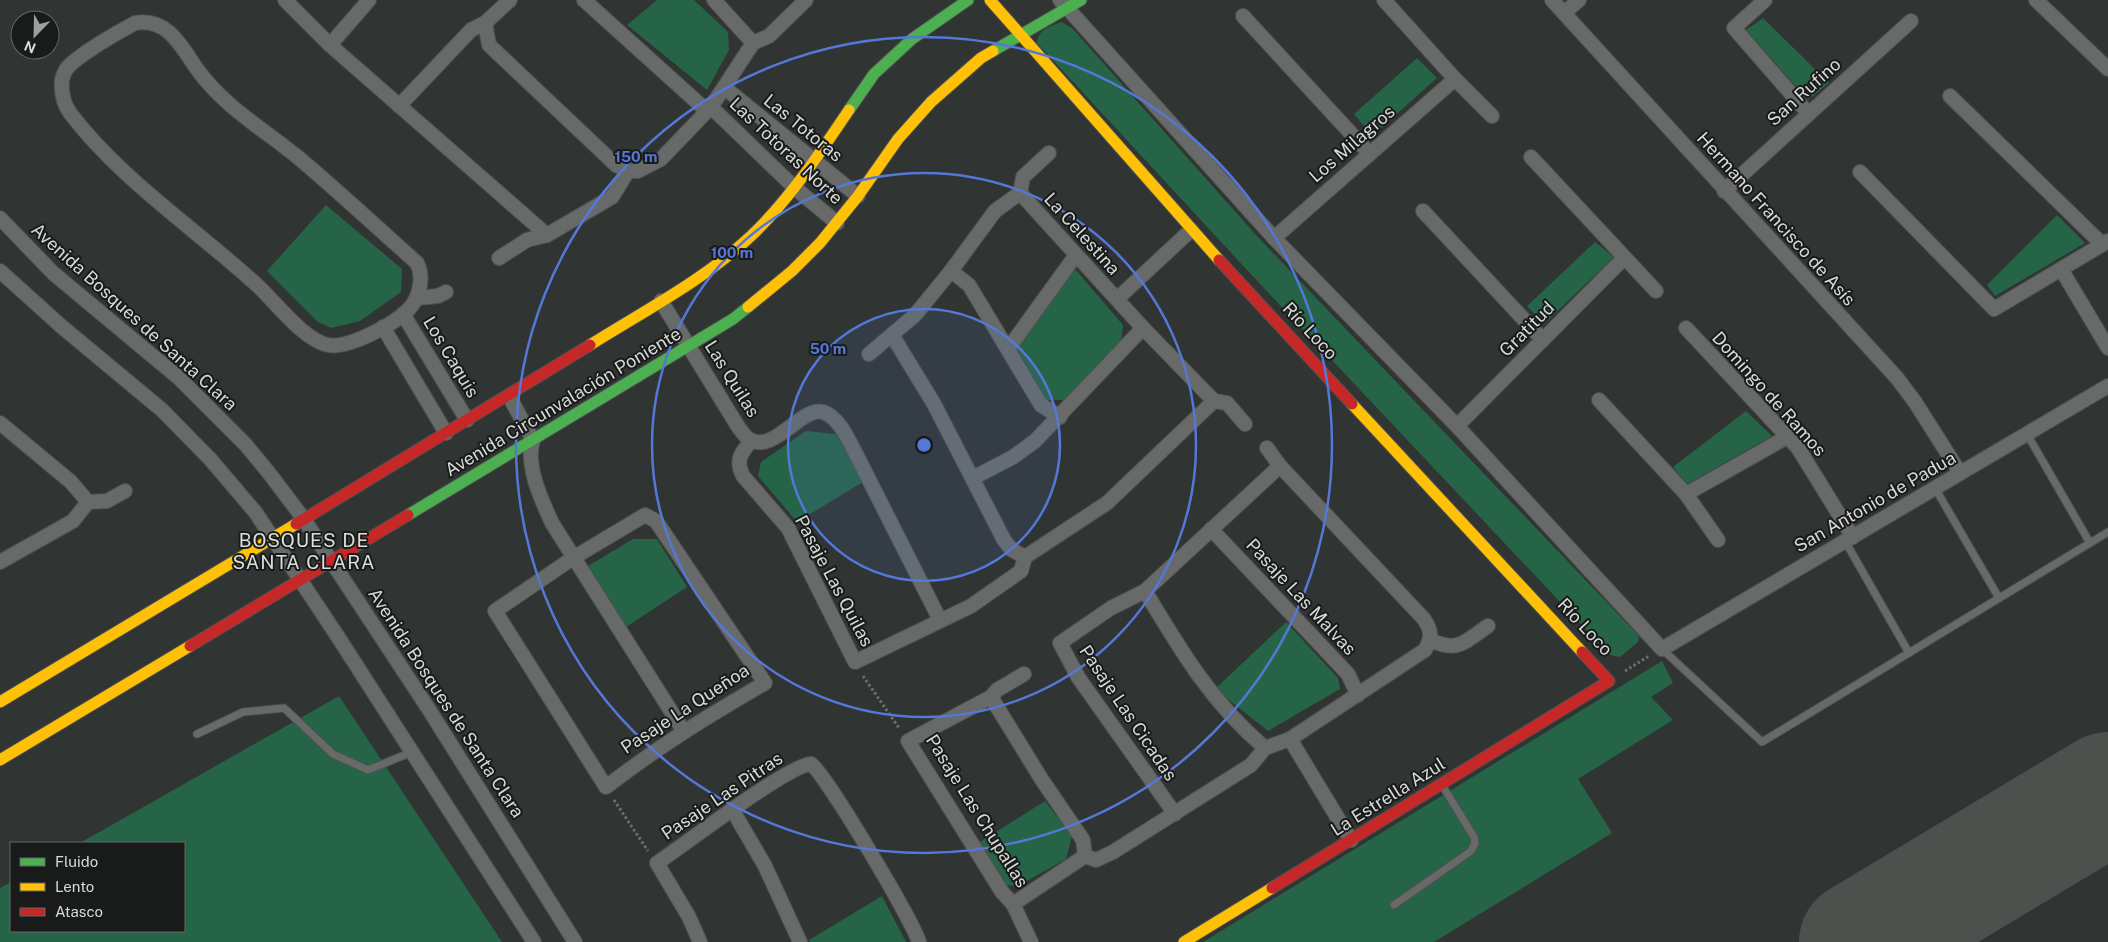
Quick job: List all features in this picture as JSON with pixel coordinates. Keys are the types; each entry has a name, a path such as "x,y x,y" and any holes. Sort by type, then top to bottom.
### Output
{"street":[{"path":"284,0 330,45 548,235"},
{"path":"330,45 369,0"},
{"path":"399,106 471,30 484,23 510,0"},
{"name":"Las Totoras Norte","path":"584,0 709,109 795,188 837,223"},
{"path":"714,0 753,44"},
{"path":"484,23 489,45 616,165 628,171 638,170 661,159 709,109 753,44 769,36 806,0"},
{"name":"Avenida Circunvalación Poniente","path":"0,702 303,518 509,396 661,301 722,260 751,236 795,188 874,74 912,39 968,0"},
{"name":"Río Loco","path":"990,0 1191,230 1609,681"},
{"name":"Avenida Circunvalación Poniente","path":"0,760 689,347 733,318 767,292 806,258 858,196 898,139 931,102 981,58 1021,36 1063,4 1081,0"},
{"path":"1384,0 1455,79 1492,116"},
{"name":"Hermano Francisco de Asís","path":"1552,0 1906,389 1960,473"},
{"path":"1564,13 1579,0"},
{"path":"1765,0 1734,28 1808,113"},
{"path":"2040,1 2108,69"},
{"path":"1063,4 1274,238 1457,426 1662,649"},
{"path":"1243,16 1369,152"},
{"name":"San Rufino","path":"1724,191 1911,21"},
{"path":"151,22 164,28 178,42 207,81 228,103 300,159 417,263 420,274 417,298 403,314 383,327 342,344 329,345 315,341 259,288 125,172 76,119 63,98 62,78 68,66 135,23 151,22"},
{"name":"Los Milagros","path":"1274,238 1369,152 1455,79"},
{"name":"Las Totoras","path":"725,88 858,196"},
{"path":"1860,172 1994,309 2105,242 1950,96"},
{"path":"869,354 915,315 951,271 995,211 1020,193 1023,177 1049,153"},
{"path":"1531,157 1656,291"},
{"path":"499,258 527,240 548,235 612,197 628,171"},
{"name":"La Celestina","path":"1020,193 1143,328 1214,401 1227,403 1245,424"},
{"path":"1422,211 1543,340"},
{"name":"Avenida Bosques de Santa Clara","path":"0,218 54,273 151,353 199,396 245,444 303,518 475,781 575,942"},
{"name":"La Celestina","path":"1117,299 1191,230"},
{"path":"1008,349 1076,254"},
{"name":"Gratitud","path":"1457,426 1624,258"},
{"path":"2061,268 2108,348"},
{"path":"0,271 54,321 155,404 190,437 230,482 272,537 534,942"},
{"path":"951,271 969,285 1041,405 1060,417"},
{"path":"417,298 438,296 446,292"},
{"name":"Las Quilas","path":"661,301 736,425 750,440 771,440 814,412 823,412 845,434 940,620"},
{"name":"Los Caquis","path":"403,314 467,420"},
{"path":"383,327 446,433"},
{"path":"973,478 1012,457 1035,441 1143,328"},
{"name":"Domingo de Ramos","path":"1686,328 1806,458 1849,539"},
{"path":"892,335 934,404 1008,546 1024,557 1108,503 1214,401"},
{"name":"San Antonio de Padua","path":"1662,649 2108,386"},
{"path":"509,396 533,440 529,453 542,498 552,523 683,730"},
{"path":"1599,400 1686,494 1718,540"},
{"path":"0,423 71,482 88,502"},
{"path":"1686,494 1787,437"},
{"name":"Pasaje Las Quilas","path":"750,440 739,459 738,466 743,476 788,528 855,662 982,598 1021,571 1024,557"},
{"path":"1085,856 1096,860 1148,831 1251,765 1265,748 1290,739 1425,650 1430,640 1430,628 1423,618 1280,466 1267,448"},
{"name":"Pasaje Las Cicadas","path":"1175,814 1078,678 1060,643 1111,608 1145,591 1280,466"},
{"path":"0,562 73,521 88,502 107,501 125,491"},
{"name":"Pasaje La Queñoa","path":"573,558 645,515 656,521 765,683 683,730 606,786"},
{"name":"Pasaje Las Malvas","path":"1211,529 1348,674 1358,694"},
{"path":"573,558 495,611 606,786"},
{"path":"1145,591 1187,662 1208,690 1232,718 1265,748"},
{"path":"1430,640 1451,648 1458,646 1488,626"},
{"name":"Pasaje Las Chupallas","path":"1024,674 997,690 992,697 908,741 1002,892 1013,904 1031,942"},
{"name":"La Estrella Azul","path":"1184,942 1609,681"},
{"path":"992,697 1042,780 1083,840 1085,856"},
{"path":"1290,739 1351,840"},
{"name":"Pasaje Las Pitras","path":"700,942 689,917 658,863 791,771 807,765 815,767 839,801 919,942"},
{"path":"733,811 765,866 800,942"},
{"path":"1013,904 1085,856"}],"lane":[{"path":"2027,434 2090,543"},
{"path":"1935,488 1999,598"},
{"path":"1662,649 1762,742 2108,532"},
{"path":"1849,539 1910,652"},
{"path":"197,734 243,712 284,708 333,754 368,770 412,752"},
{"path":"1394,905 1471,851 1475,843 1474,837 1441,784"}],"path":[{"path":"1609,681 1662,649"},
{"path":"855,662 908,741"},
{"path":"606,786 627,820 658,863"}],"green space":[{"path":"657,0 694,0 728,32 729,50 707,90 627,25"},
{"path":"1763,18 1829,83 1808,100 1746,30"},
{"path":"1062,22 1073,29 1256,235 1639,636 1638,642 1620,657 1610,655 1247,270 1037,43 1042,31"},
{"path":"1417,58 1437,78 1372,136 1354,114"},
{"path":"326,205 402,269 401,292 360,321 331,328 318,322 267,271"},
{"path":"2057,215 2085,243 1995,296 1987,285"},
{"path":"1595,242 1614,257 1544,324 1527,306"},
{"path":"1076,270 1123,325 1121,342 1064,400 1045,400 1015,351 1049,296"},
{"path":"1746,411 1772,436 1687,484 1673,467"},
{"path":"806,431 836,434 863,482 797,522 758,476 761,462"},
{"path":"633,539 657,539 687,587 626,627 588,566"},
{"path":"1286,622 1338,678 1340,689 1268,731 1215,689"},
{"path":"1662,661 1673,683 1651,697 1673,720 1578,779 1612,833 1434,942 1203,942"},
{"path":"339,696 502,942 0,942 0,888 10,883 10,932 185,932 185,842 82,842"},
{"path":"1045,801 1072,836 1066,859 1018,886 1005,885 980,842"},
{"path":"882,896 906,942 810,942 809,940"}],"runway":[{"path":"1860,942 2108,793"}],"traffic: fast":[{"path":"849,110 874,74 912,39 968,0"},
{"path":"993,51 1081,0"},
{"path":"408,515 733,319 748,307"}],"traffic: slow":[{"path":"990,0 1219,260"},
{"path":"748,307 792,271 820,243 858,196 898,139 931,102 981,58 993,51"},
{"path":"590,345 694,281 751,236 779,207 849,110"},
{"path":"1352,404 1582,652"},
{"path":"0,702 296,524"},
{"path":"0,760 190,646"},
{"path":"1184,942 1272,888"}],"traffic: jam":[{"path":"1219,260 1352,404"},
{"path":"296,524 590,345"},
{"path":"190,646 408,515"},
{"path":"1272,888 1609,681 1582,652"}],"district":[{"name":"BOSQUES DE SANTA CLARA","path":"304,551"}]}
